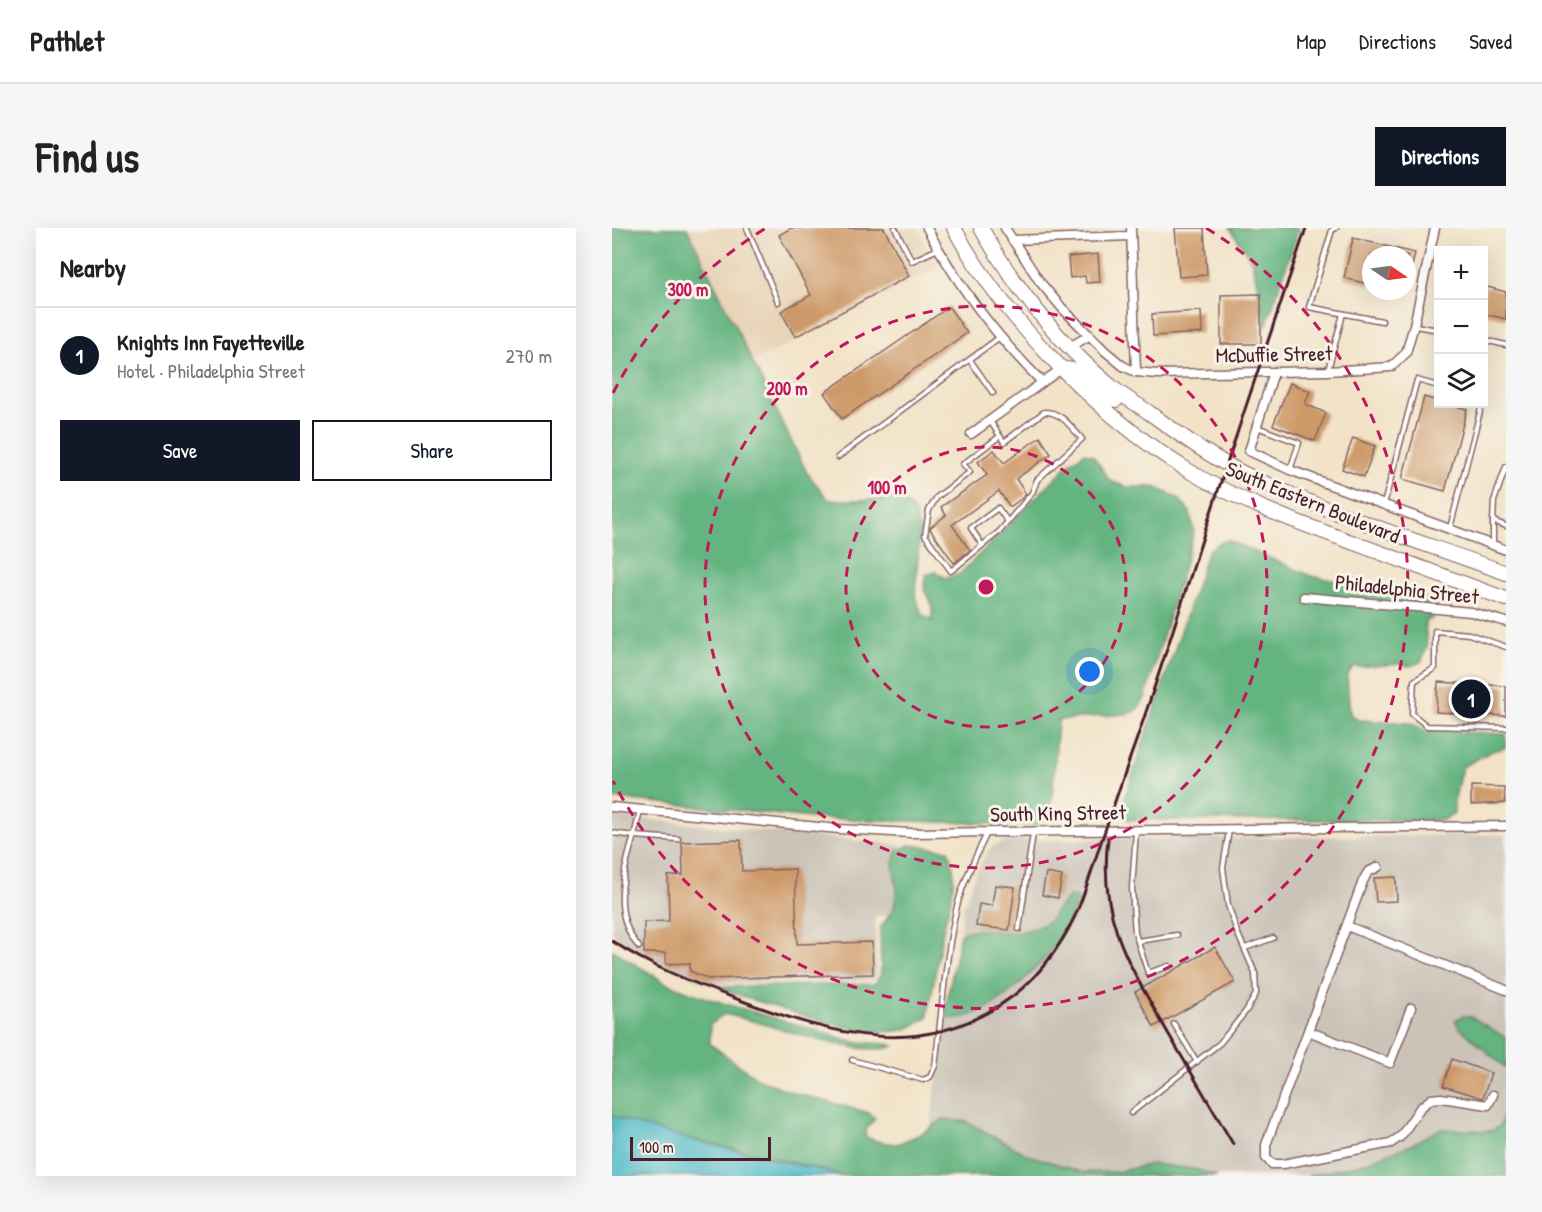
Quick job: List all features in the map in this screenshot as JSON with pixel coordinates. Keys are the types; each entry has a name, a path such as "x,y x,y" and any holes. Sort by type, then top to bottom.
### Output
{"highway":[{"name":"South Eastern Boulevard","path":"954,228 988,283 1061,369 1089,397 1127,428 1187,470 1219,488 1297,522 1506,597"},
{"name":"South Eastern Boulevard","path":"981,228 1032,304 1070,347 1115,390 1174,431 1206,452 1251,476 1331,509 1506,573"},
{"path":"988,283 1052,344 1059,347 1070,347"},
{"path":"1061,369 1074,369 1082,372 1113,399 1174,431"}],"street":[{"path":"927,228 962,289 1000,337 1042,382"},
{"path":"1005,228 1012,240 1040,282 1062,308 1123,366 1136,372 1131,232 1012,240"},
{"path":"1414,325 1435,228"},
{"name":"McDuffie Street","path":"1136,372 1157,374 1328,371 1391,367 1406,353 1414,325"},
{"path":"1070,347 1090,335"},
{"path":"971,434 1061,369"},
{"name":"South Eastern Boulevard","path":"1274,372 1249,451 1290,470 1506,550"},
{"name":"Philadelphia Street","path":"1304,597 1471,612 1506,622"},
{"name":"South King Street","path":"612,807 910,833 1506,826"},
{"path":"1378,867 1368,872 1363,881 1266,1145 1266,1158 1272,1164 1283,1164 1391,1143 1401,1136 1420,1108 1431,1099 1441,1098 1488,1105 1493,1095"},
{"path":"1347,926 1506,990"},
{"path":"1308,1030 1390,1063 1411,1008"}],"lane":[{"path":"747,228 778,302"},
{"path":"895,228 912,261 938,249"},
{"path":"1336,228 1332,230 1309,307 1382,321"},
{"path":"1328,371 1343,314"},
{"path":"1414,325 1434,329"},
{"path":"838,457 1000,337"},
{"path":"1488,341 1506,345"},
{"path":"970,360 993,393"},
{"path":"1384,504 1417,380 1434,385"},
{"path":"1450,529 1481,408"},
{"path":"990,421 1000,436 1004,442 1044,412 1051,412 1060,416 1082,439 1037,480 1032,493 1008,522 951,571 925,535 929,510 937,497 970,472 963,464 1000,436"},
{"path":"1257,427 1299,442 1290,470"},
{"path":"1493,545 1494,501 1506,467"},
{"path":"982,546 971,528 998,508 1008,522"},
{"path":"1493,521 1506,526"},
{"path":"1506,647 1469,634 1435,631 1435,668 1414,681 1412,714 1427,726 1506,728"},
{"path":"639,947 628,938 621,925 617,907 618,890 640,810"},
{"path":"1131,1113 1221,1043 1256,994 1255,973 1228,905 1223,868 1229,829"},
{"path":"1136,830 1132,888 1135,933 1148,973 1169,966"},
{"path":"852,1060 923,1080 930,1077 935,1066 952,933 958,904 987,832"},
{"path":"1019,929 1033,832"},
{"path":"612,833 678,839"},
{"path":"1138,941 1177,935"},
{"path":"1245,948 1273,938"},
{"path":"1174,1024 1197,1062"}],"shaded area":[{"path":"680,228 917,228 938,267 750,364"},
{"path":"612,816 902,845 903,915 875,916 876,979 708,984 630,947 612,932"},
{"path":"1506,835 1506,1176 1050,1176 930,1129 963,909 977,870 991,847 1009,840"}],"green space":[{"path":"612,228 687,228 807,473 829,500 867,500 899,496 914,511 920,531 915,595 922,615 932,620 932,603 924,590 926,575 935,572 946,578 959,575 1070,463 1084,453 1093,455 1110,481 1127,487 1155,487 1178,498 1190,512 1194,532 1145,698 1136,711 1058,720 1052,797 1046,817 1036,825 811,818 612,798"},
{"path":"1230,228 1299,228 1266,326 1252,261"},
{"path":"1228,540 1311,576 1433,600 1432,619 1425,621 1427,648 1421,662 1410,666 1400,664 1353,667 1347,676 1350,714 1358,720 1410,723 1423,730 1506,734 1505,748 1492,751 1462,767 1454,802 1454,813 1443,820 1129,820 1123,814 1122,806 1208,551"},
{"path":"909,845 948,850 954,872 952,895 941,940 927,1018 906,1029 888,1032 866,1030 816,1020 726,991 720,987 875,984 881,974 880,929 894,908 897,889 893,864 897,851"},
{"path":"1076,896 1078,902 1057,942 1021,983 992,1005 977,1013 948,1018 945,1010 960,934 976,930 1020,932 1035,928 1050,920 1062,903"},
{"path":"612,950 666,983 706,998 855,1042 894,1046 879,1049 836,1044 724,1014 710,1025 710,1044 757,1078 791,1092 869,1113 875,1118 866,1130 865,1137 897,1144 921,1134 944,1119 967,1122 1026,1154 1081,1172 1117,1172 1152,1164 1194,1169 1217,1176 843,1176 780,1159 659,1132 612,1116"},
{"path":"1463,1016 1472,1017 1506,1038 1506,1068 1459,1027 1455,1020"},
{"path":"1506,1108 1506,1176 1308,1176 1361,1164 1411,1145 1440,1129 1491,1131 1500,1126"}],"water":[{"path":"612,1116 698,1141 843,1176 612,1176"}],"building":[{"path":"791,228 884,228 909,276 795,337 781,311 811,295 779,235"},
{"path":"1175,228 1204,228 1207,275 1179,277"},
{"path":"1353,238 1386,246 1362,246 1362,283 1344,278"},
{"path":"1098,254 1100,282 1086,283 1085,276 1070,278 1068,257"},
{"path":"1488,287 1506,292 1506,319 1488,315"},
{"path":"1261,294 1261,344 1221,344 1221,295"},
{"path":"949,307 967,333 842,419 824,393"},
{"path":"1201,311 1202,333 1153,336 1152,314"},
{"path":"1290,383 1310,391 1305,404 1326,413 1315,441 1273,425"},
{"path":"1424,397 1434,400 1434,408 1467,409 1445,491 1402,479"},
{"path":"1040,437 1051,454 1016,479 1026,494 1022,498 1010,507 999,491 952,525 970,550 954,563 930,529 946,515 941,507 987,475 978,462 994,450 1004,463"},
{"path":"1353,438 1375,446 1364,477 1342,469"},
{"path":"1438,682 1506,686 1506,716 1436,712"},
{"path":"1471,786 1504,787 1505,803 1471,805"},
{"path":"741,840 742,871 795,869 797,944 872,942 873,974 708,979 690,971 690,963 666,964 666,953 644,953 644,922 669,921 668,876 683,875 682,842"},
{"path":"1046,873 1062,876 1058,898 1042,895"},
{"path":"1396,877 1397,901 1376,902 1374,878"},
{"path":"995,885 1015,887 1009,930 976,926 979,904 992,906"},
{"path":"1215,947 1235,982 1154,1027 1135,992"},
{"path":"1452,1059 1491,1073 1483,1098 1443,1086"}],"railway":[{"path":"612,941 673,974 773,1012 843,1032 878,1036 912,1036 946,1030 980,1017 1013,996 1032,979 1063,939 1082,899 1306,228"},
{"path":"1108,839 1106,868 1108,894 1120,941 1141,986 1233,1144"}],"place":[{"name":"Knights Inn Fayetteville","path":"1471,699"}]}
